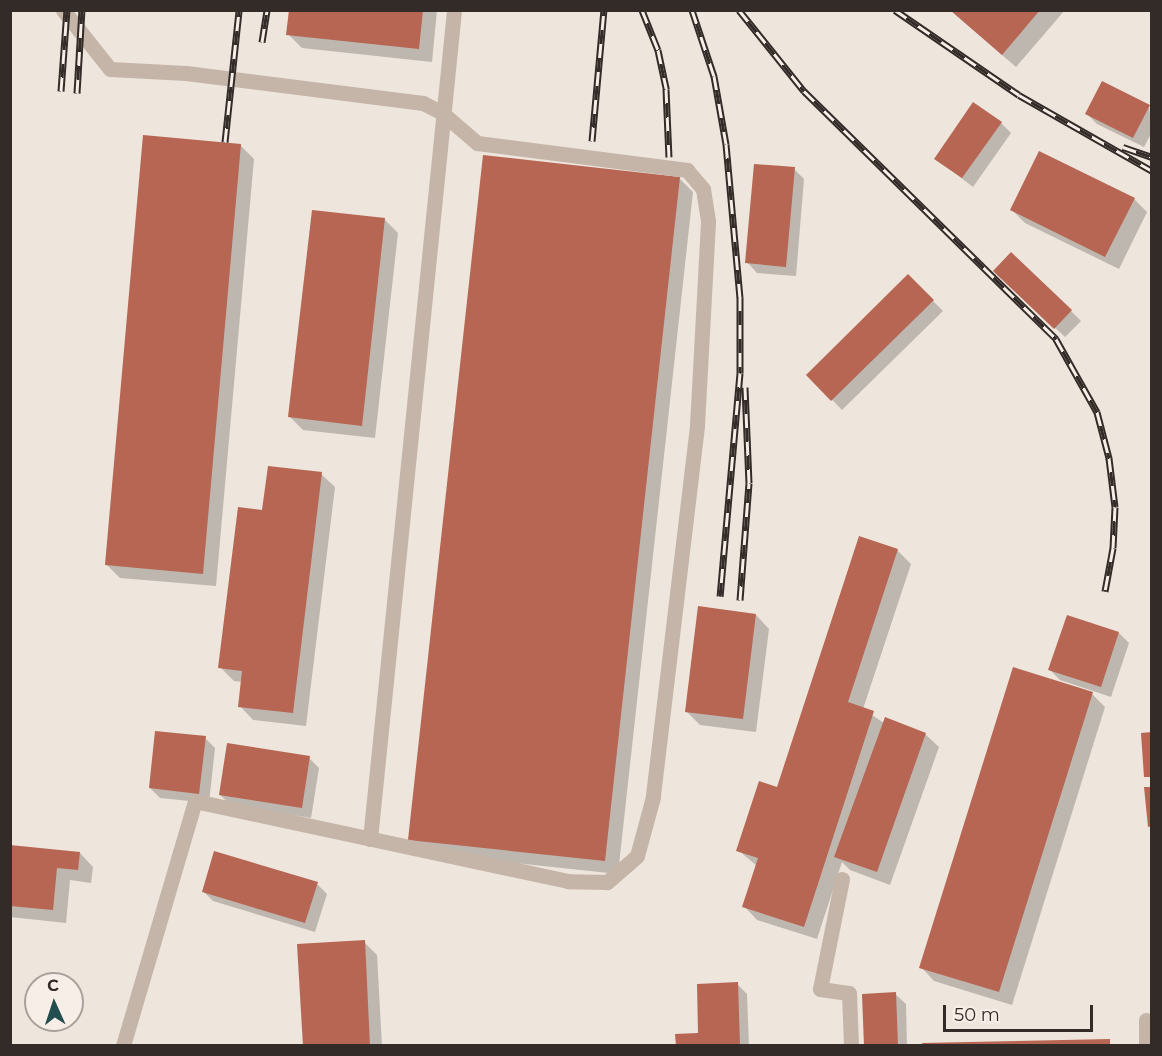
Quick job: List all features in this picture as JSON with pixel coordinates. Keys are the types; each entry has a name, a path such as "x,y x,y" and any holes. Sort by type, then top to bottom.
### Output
{"lane":[{"path":"63,10 110,69 186,73 423,103 441,112 477,143 687,170 703,189 708,222 697,426 653,797 637,856 607,882 568,881 195,801 123,1046"},
{"path":"370,839 441,112 454,10"},
{"path":"842,879 820,989 849,993 851,1046"},
{"path":"1146,1020 1146,1046"}],"building":[{"path":"289,10 423,10 419,49 286,35"},
{"path":"950,10 1040,10 1002,55"},
{"path":"1102,81 1150,105 1133,138 1085,114"},
{"path":"973,102 1002,122 962,178 934,159"},
{"path":"143,135 241,144 203,574 105,565"},
{"path":"1039,151 1135,198 1105,257 1010,210"},
{"path":"483,155 680,177 605,861 408,840"},
{"path":"754,164 795,167 786,267 745,263"},
{"path":"312,210 385,218 362,426 288,417"},
{"path":"1011,252 1072,310 1054,329 993,271"},
{"path":"908,274 934,300 831,401 806,375"},
{"path":"268,466 322,472 293,713 238,707 242,671 218,668 238,507 262,510"},
{"path":"859,536 898,549 848,702 874,711 804,927 742,907 758,858 736,851 759,781 777,787"},
{"path":"698,606 756,614 743,719 685,712"},
{"path":"1067,615 1119,632 1101,687 1048,670"},
{"path":"1013,667 1093,692 999,992 919,968"},
{"path":"885,717 926,733 877,872 834,857"},
{"path":"155,731 206,736 199,794 149,788"},
{"path":"1152,732 1152,777 1144,777 1141,733"},
{"path":"227,743 310,756 302,808 219,795"},
{"path":"1144,787 1152,787 1152,826 1148,827"},
{"path":"10,845 80,852 78,870 57,868 53,910 10,906"},
{"path":"214,851 318,882 305,923 202,892"},
{"path":"365,940 370,1046 303,1046 297,944"},
{"path":"738,982 740,1046 676,1046 675,1034 698,1033 697,984"},
{"path":"896,992 898,1046 864,1046 862,994"},
{"path":"1110,1039 1110,1046 922,1046 922,1043"}],"railway":[{"path":"61,91 67,10"},
{"path":"77,93 82,10"},
{"path":"225,142 239,10"},
{"path":"262,42 267,10"},
{"path":"592,141 604,10"},
{"path":"642,10 658,50 666,89 669,157"},
{"path":"692,10 714,76 726,144 740,297 740,373 720,596"},
{"path":"739,10 804,91 1056,339 1097,412 1109,458 1115,507 1113,548 1105,591"},
{"path":"895,10 1019,95 1152,171"},
{"path":"1123,147 1152,157"},
{"path":"740,600 749,483 745,387"}]}
